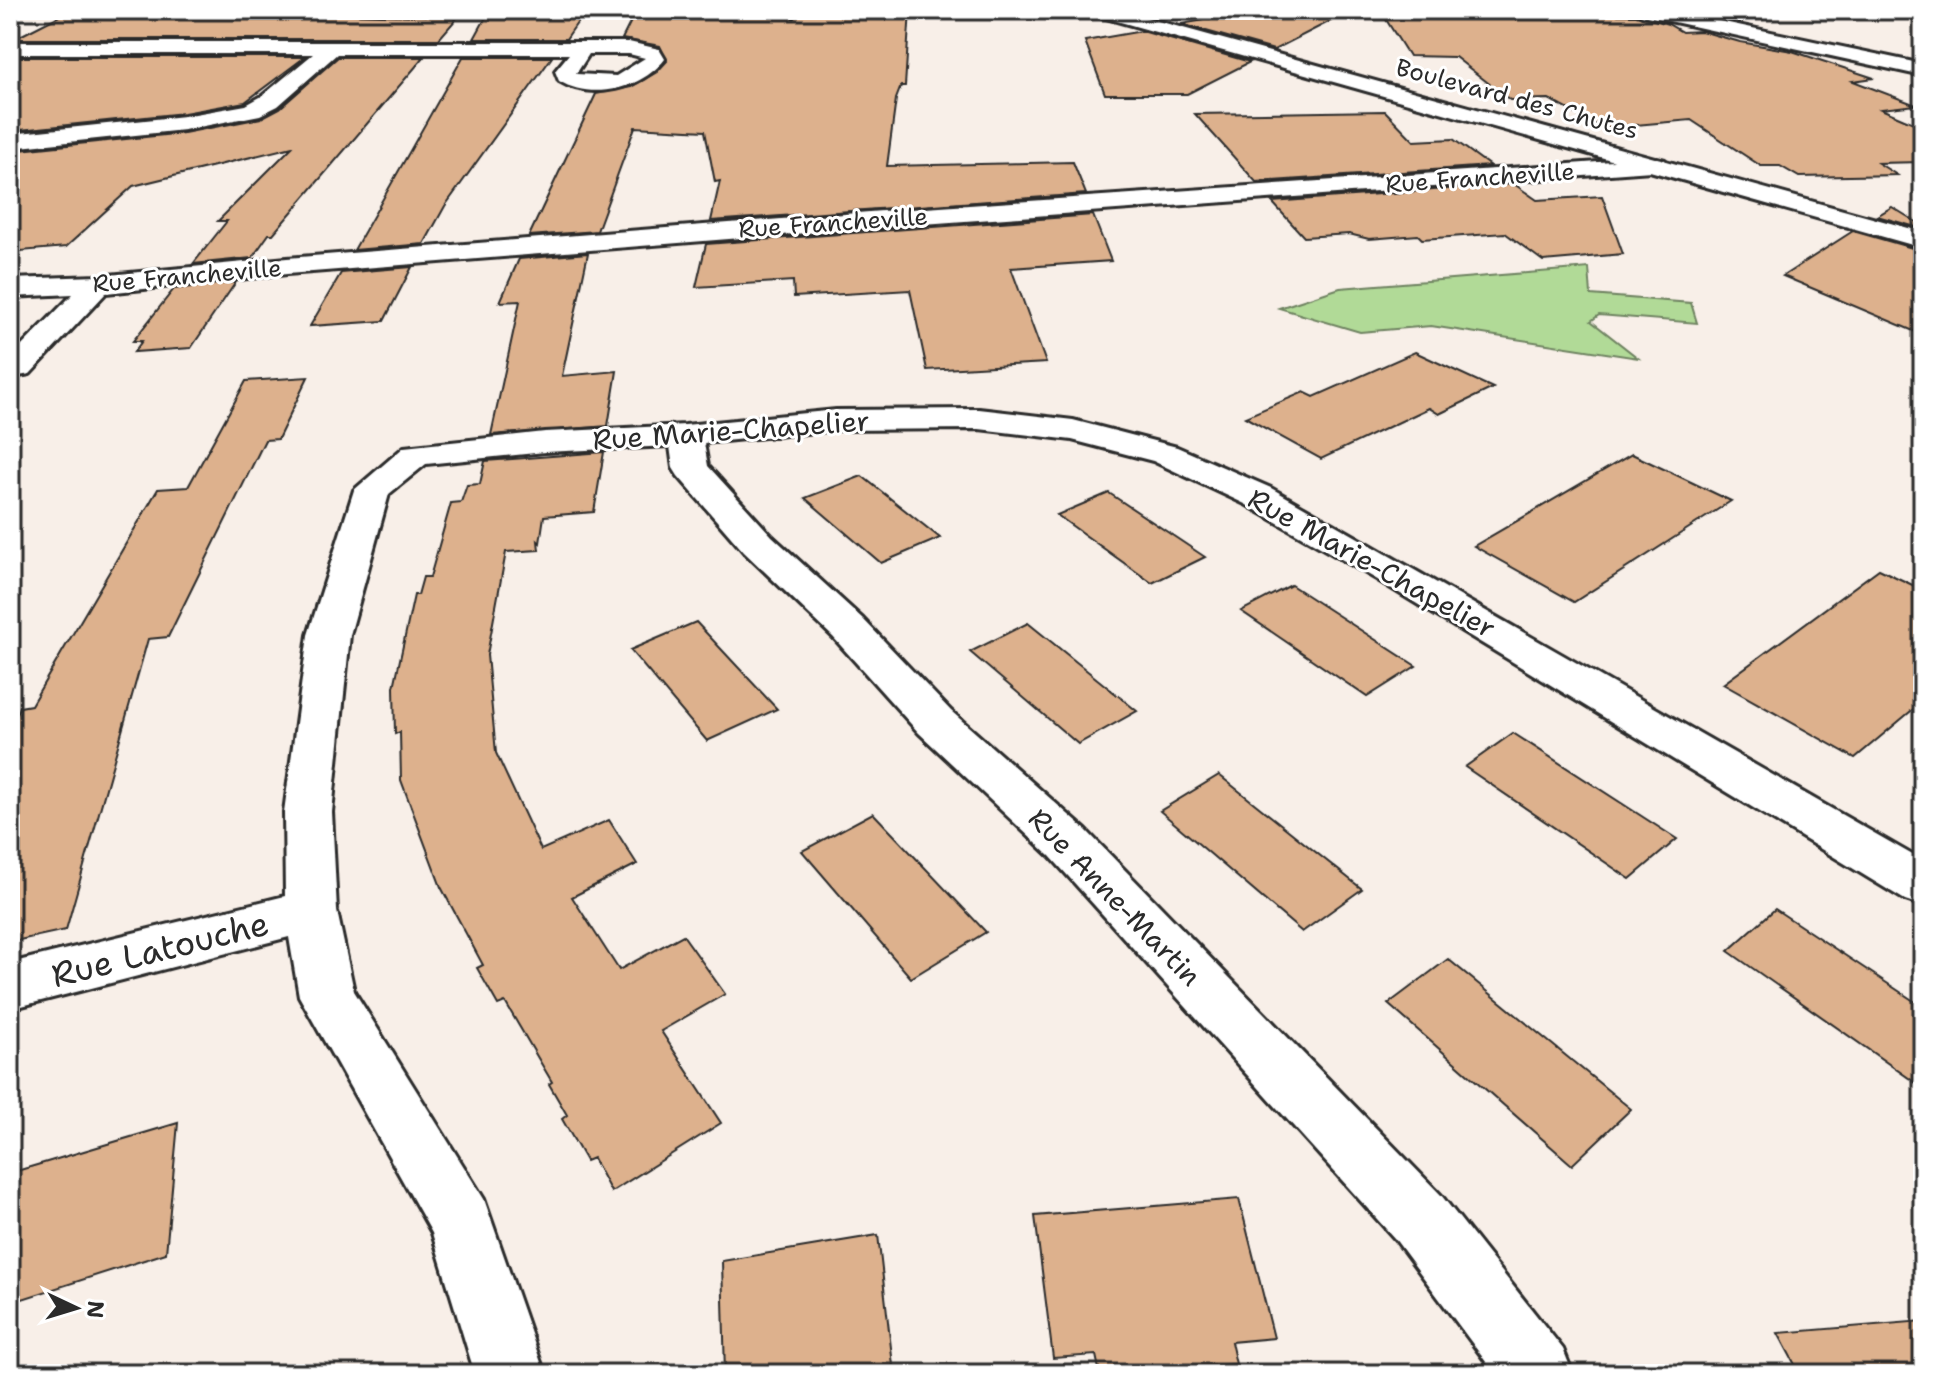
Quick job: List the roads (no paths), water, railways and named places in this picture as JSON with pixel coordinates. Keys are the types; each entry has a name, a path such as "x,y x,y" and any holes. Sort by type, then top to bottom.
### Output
{"street":[{"name":"Boulevard des Chutes","path":"1098,10 1923,240"},
{"path":"1642,10 1923,70"},
{"path":"10,141 184,123 252,110 270,101 333,47"},
{"path":"10,48 584,48"},
{"name":"Rue Francheville","path":"10,288 98,285 287,266 866,220 1657,165"},
{"path":"19,367 98,285"},
{"name":"Rue Marie-Chapelier","path":"510,1374 461,1221 327,996 311,911 308,812 329,635 372,490 416,454 545,442 685,435 836,420 979,419 1073,430 1165,454 1258,496 1390,571 1923,886"},
{"name":"Rue Anne-Martin","path":"685,435 691,468 758,544 848,628 935,722 1079,854 1418,1217 1538,1374"},
{"name":"Rue Latouche","path":"10,986 311,911"}]}
